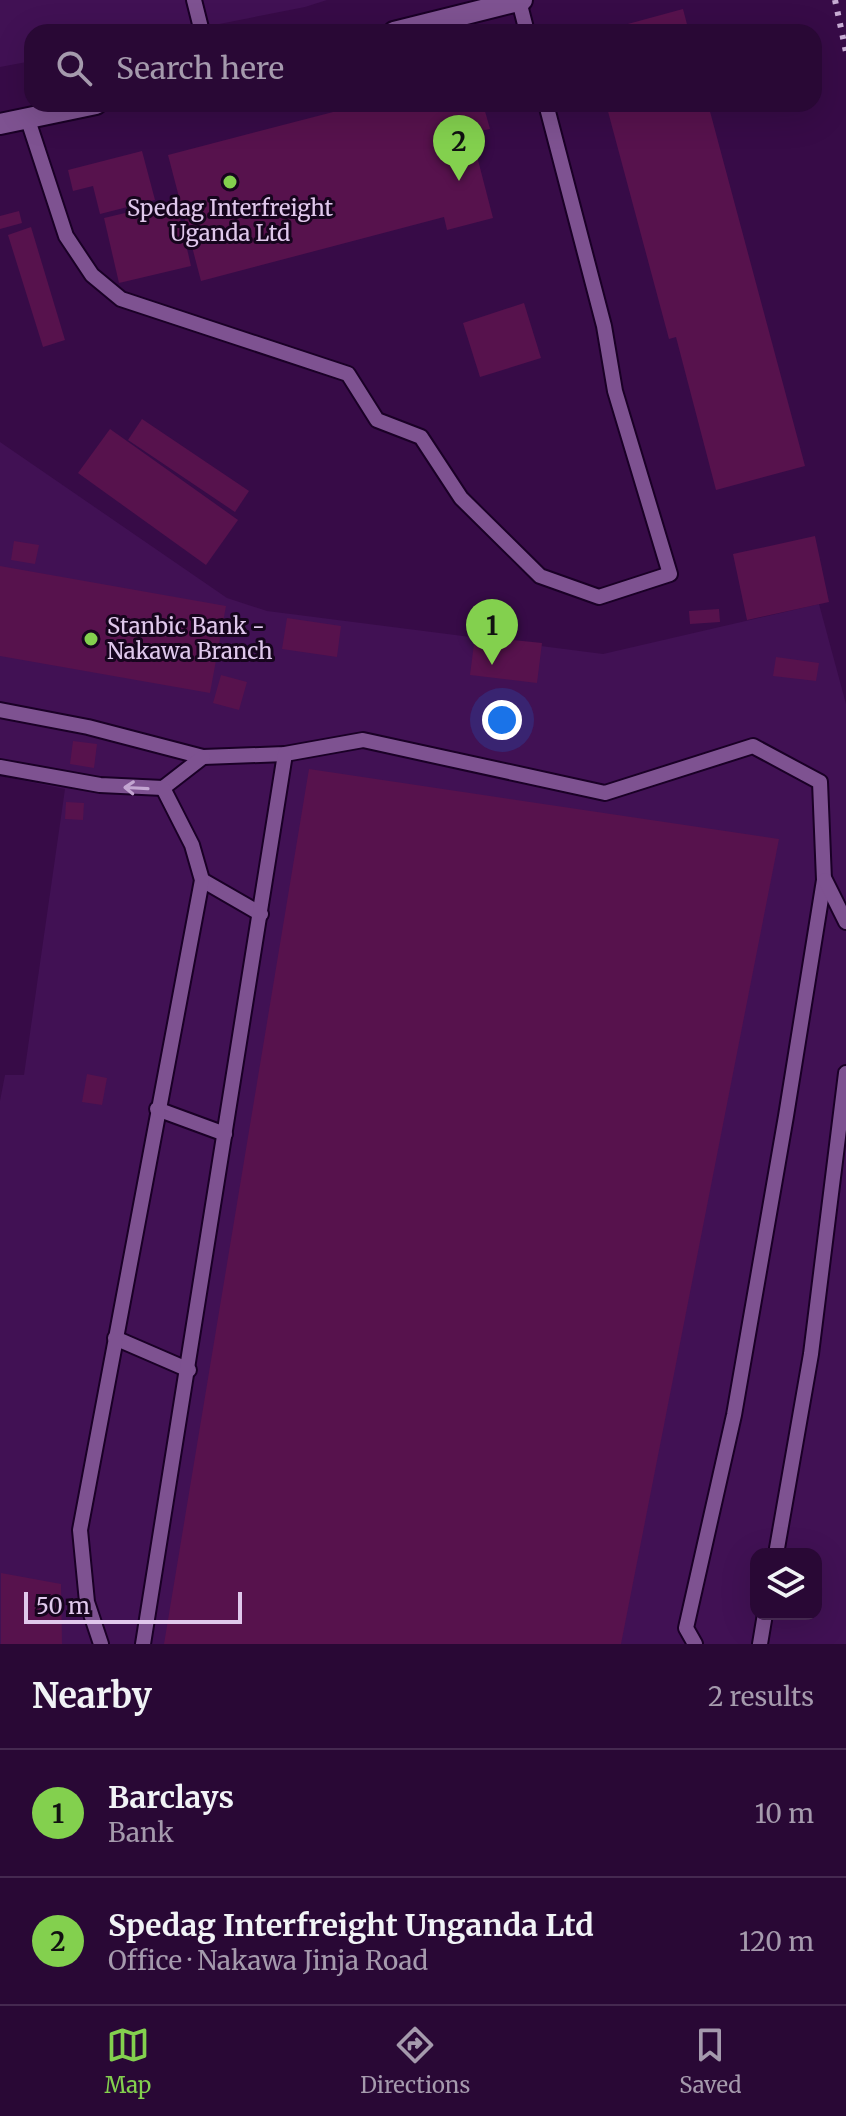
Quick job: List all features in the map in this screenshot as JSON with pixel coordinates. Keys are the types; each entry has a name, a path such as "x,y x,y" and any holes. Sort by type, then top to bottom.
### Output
{"street":[{"path":"426,24 520,0"},
{"path":"0,124 62,112"}],"lane":[{"path":"194,0 200,24"},
{"path":"520,0 525,24"},
{"path":"28,120 66,236 92,275 121,299 348,374 377,420 421,437 461,498 540,576 599,597 670,574 615,391 604,326 548,112"},
{"path":"0,710 88,727 203,757 285,754 363,740 605,793 753,746 820,782 824,880 734,1415 686,1628 695,1644"},
{"path":"143,1644 285,754"},
{"path":"0,767 100,785 163,788 203,757"},
{"path":"101,1644 87,1602 80,1530 202,880 192,845 163,788"},
{"path":"202,880 261,914"},
{"path":"824,880 846,922"},
{"path":"777,1548 811,1354 846,1073"},
{"path":"157,1109 225,1134"},
{"path":"115,1338 189,1370"},
{"path":"760,1644 764,1620"}],"shaded area":[{"path":"0,0 327,0 219,24 24,24 24,62 0,67"},
{"path":"0,442 227,598 267,611 603,654 819,604 846,704 846,1644 0,1644 0,1101 5,1075 24,1075 65,789 0,776"}],"building":[{"path":"683,9 687,24 628,24"},
{"path":"333,112 485,112 490,129 471,133 493,218 447,230 444,217 201,281 168,155"},
{"path":"608,112 710,112 805,466 716,490 676,337 669,339"},
{"path":"142,151 155,200 100,214 93,186 73,191 68,170"},
{"path":"176,201 191,266 119,283 104,218"},
{"path":"19,211 22,223 0,229 0,216"},
{"path":"31,227 65,340 43,347 8,235"},
{"path":"524,303 541,358 480,377 463,323"},
{"path":"142,419 249,491 235,512 128,440"},
{"path":"110,429 238,520 206,565 78,473"},
{"path":"815,536 829,602 747,620 733,554"},
{"path":"14,541 39,545 35,564 11,560"},
{"path":"0,566 226,606 210,693 0,656"},
{"path":"719,609 720,622 690,624 689,611"},
{"path":"287,618 341,626 337,657 282,649"},
{"path":"475,636 542,643 537,683 470,675"},
{"path":"776,657 819,663 816,681 773,676"},
{"path":"221,675 247,682 239,710 213,703"},
{"path":"73,741 97,744 94,768 70,764"},
{"path":"309,769 779,839 621,1644 164,1644"},
{"path":"66,802 84,803 83,820 65,819"},
{"path":"87,1074 107,1078 102,1105 82,1102"},
{"path":"1,1573 61,1584 62,1644 1,1644"}],"railway":[{"path":"835,0 846,52"}],"place":[{"name":"Spedag Interfreight Unganda Ltd","path":"459,181"},
{"name":"Spedag Interfreight Uganda Ltd","path":"230,182"},
{"name":"Stanbic Bank - Nakawa Branch","path":"91,639"},
{"name":"Barclays","path":"492,665"}]}
